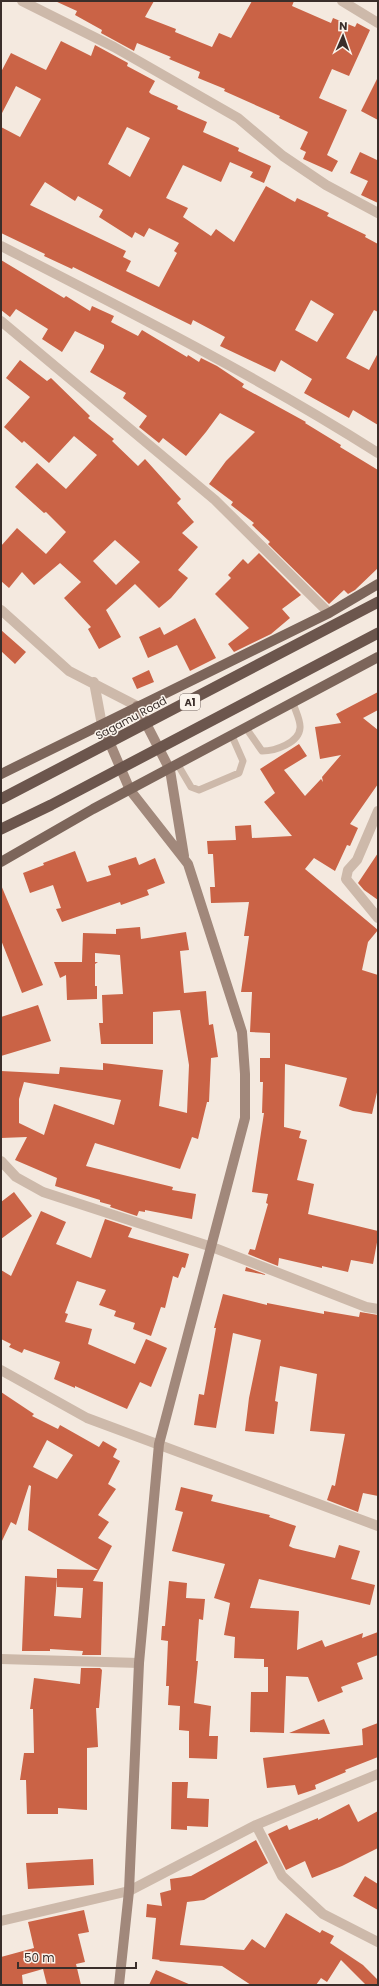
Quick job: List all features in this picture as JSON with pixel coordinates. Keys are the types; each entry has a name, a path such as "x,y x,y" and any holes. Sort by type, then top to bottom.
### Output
{"highway":[{"name":"Sagamu Road","path":"1,799 378,602"},
{"name":"A1","path":"1,829 51,805 378,633"}],"main road":[{"path":"1,774 328,613 378,584"},
{"path":"1,862 130,790 174,768 378,657"},
{"path":"119,1985 129,1891 139,1663 158,1444 212,1247 245,1118 245,1074 242,1032 184,858 174,768 137,706"},
{"path":"102,725 130,790 184,858"}],"street":[{"path":"22,1 114,47 238,118 289,160 326,186 378,213"},
{"path":"342,1 378,23"},
{"path":"1,246 126,310 308,410 378,453"},
{"path":"1,321 215,500 328,613"},
{"path":"1,610 69,671 94,682 137,706"},
{"path":"94,682 102,725"},
{"path":"378,811 357,860 348,870 346,879 378,918"},
{"path":"1,1161 16,1177 44,1192 212,1247 366,1307 378,1308"},
{"path":"1,1370 87,1418 378,1526"},
{"path":"1,1659 139,1663"},
{"path":"1,1921 129,1891 256,1825 378,1774"},
{"path":"256,1825 282,1876 323,1914 378,1942"}],"lane":[{"path":"246,728 262,751 274,751 297,738 301,727 293,703"},
{"path":"174,768 191,787 199,790 239,773 243,761 232,736"}],"building":[{"path":"55,1 154,1 145,17 176,29 175,32 212,47 219,33 231,38 252,1 294,1 292,6 331,23 333,18 355,27 357,23 370,30 349,76 332,69 319,98 347,110 327,155 338,161 332,172 303,159 306,152 300,149 308,132 279,118 280,116 224,91 225,89 198,78 200,72 169,59 171,57 137,43 134,51 101,33 102,30 75,15 77,11"},
{"path":"61,41 91,56 95,45 128,63 127,66 155,81 149,92 151,94 178,106 177,109 207,122 203,132 239,148 238,151 271,166 264,183 250,177 253,172 230,162 221,182 183,165 166,198 188,208 183,217 211,236 216,229 234,242 266,186 295,202 297,198 329,213 327,216 366,235 365,237 378,244 378,312 374,310 346,358 369,370 378,353 378,425 353,410 349,418 304,393 312,379 281,360 275,372 220,346 225,337 193,320 191,325 73,267 72,269 44,256 45,254 1,233 1,127 20,137 41,99 16,86 1,115 1,72 11,53 46,70","holes":["127,127 150,138 130,177 108,164","45,182 75,201 78,196 103,210 99,217 132,238 135,232 144,237 149,228 179,243 174,251 177,253 159,287 126,271 131,261 123,257 126,251 30,205","311,300 334,314 317,342 295,330"]},
{"path":"378,77 378,120 361,111"},
{"path":"360,152 377,160 378,159 378,203 361,195 368,181 350,173"},
{"path":"1,260 64,298 66,296 90,311 92,306 114,316 111,322 138,336 142,330 187,357 188,355 199,362 201,358 217,366 244,384 242,387 306,422 305,423 341,445 340,447 378,470 378,568 355,590 348,594 344,590 329,604 268,544 270,542 252,525 254,523 231,505 233,502 209,484 226,461 255,432 220,413 186,456 163,438 159,443 139,427 147,416 123,398 126,393 90,372 104,348 104,345 75,331 62,352 42,339 48,329 16,309 10,317 1,310"},
{"path":"20,360 47,381 51,378 90,416 88,418 114,439 112,441 138,466 145,459 181,499 177,503 194,522 182,533 198,547 178,570 188,578 171,598 159,608 135,584 106,610 121,637 99,649 88,629 91,627 64,598 81,582 60,563 34,585 22,572 9,588 1,581 1,546 17,528 46,554 66,532 46,512 44,513 15,487 37,463 66,489 97,455 74,436 49,463 24,441 22,443 4,427 30,397 6,378","holes":["115,540 140,562 116,585 93,561"]},
{"path":"259,553 301,595 282,609 290,618 271,634 234,652 228,644 249,628 215,594 231,578 228,575 243,559 248,564"},
{"path":"195,618 216,658 190,671 177,645 148,658 139,637 160,627 164,635"},
{"path":"1,630 26,652 15,664 1,651"},
{"path":"149,670 154,682 137,689 132,678"},
{"path":"378,692 378,710 363,718 378,730 378,784 350,824 358,828 350,846 347,845 335,871 314,858 305,869 378,930 368,942 362,970 378,975 378,1088 372,1114 353,1111 339,1106 347,1078 285,1064 284,1127 301,1131 299,1138 307,1140 297,1180 314,1184 308,1214 378,1231 378,1237 373,1264 351,1260 348,1272 322,1266 322,1268 279,1258 278,1266 248,1254 250,1249 255,1250 268,1204 266,1203 268,1194 252,1192 264,1113 262,1113 263,1082 260,1082 260,1058 270,1058 270,1033 250,1032 252,992 241,992 249,936 244,936 249,902 211,903 210,887 215,887 213,854 208,854 207,841 236,840 235,826 251,825 252,838 292,836 264,802 275,793 260,769 299,744 307,756 284,770 305,796 321,779 323,782 322,777 341,755 320,759 315,727 341,723 336,714"},
{"path":"75,851 87,882 111,875 108,866 136,857 139,865 155,858 165,883 147,890 149,895 121,905 120,902 62,922 56,909 61,908 53,885 30,893 23,873 44,865 43,863"},
{"path":"378,853 378,900 364,890 358,883"},
{"path":"1,885 43,985 22,993 1,940"},
{"path":"140,927 141,939 186,932 189,950 180,951 184,993 206,991 209,1025 213,1024 218,1057 211,1058 209,1102 207,1102 198,1139 192,1137 180,1169 95,1143 86,1166 173,1187 172,1190 196,1194 192,1219 145,1210 145,1212 139,1211 137,1216 110,1207 111,1205 100,1202 100,1200 55,1186 57,1178 15,1160 27,1137 1,1138 1,1071 59,1074 60,1067 103,1070 103,1063 163,1070 159,1106 187,1113 189,1065 180,1010 153,1012 153,1044 101,1044 99,1023 103,1023 102,995 123,994 120,955 95,953 95,962 98,962 95,964 95,986 97,986 97,999 67,1000 66,975 60,978 54,962 82,962 83,933 116,934 116,929","holes":["24,1082 121,1100 114,1125 54,1104 44,1135 19,1123 19,1099"]},
{"path":"38,1005 51,1041 1,1056 1,1017"},
{"path":"14,1192 32,1216 1,1239 1,1202"},
{"path":"41,1211 66,1222 56,1244 91,1258 105,1219 132,1228 128,1237 189,1254 185,1268 182,1267 178,1278 173,1276 165,1308 161,1307 151,1336 133,1329 135,1323 114,1316 116,1311 99,1305 106,1290 77,1281 65,1313 68,1314 65,1322 92,1329 88,1344 135,1364 146,1339 167,1348 151,1387 140,1382 127,1409 75,1386 75,1388 54,1379 60,1362 24,1349 22,1353 9,1347 11,1344 1,1339 1,1270 11,1276"},
{"path":"246,1267 267,1275 245,1271"},
{"path":"223,1294 267,1305 267,1303 324,1314 324,1311 359,1317 360,1312 378,1315 378,1496 363,1493 358,1512 327,1500 332,1485 335,1486 345,1434 310,1431 317,1374 280,1366 275,1401 278,1402 274,1434 245,1431 249,1398 261,1340 233,1333 216,1428 194,1425 199,1394 204,1395 216,1328 214,1328"},
{"path":"1,1392 34,1414 32,1416 58,1429 60,1425 99,1447 103,1441 117,1449 113,1457 120,1461 108,1484 116,1489 98,1515 109,1522 98,1538 112,1546 93,1581 103,1582 101,1655 82,1655 83,1651 50,1649 50,1651 22,1651 25,1576 57,1578 57,1569 98,1570 28,1530 31,1486 29,1485 16,1525 11,1522 1,1543","holes":["47,1440 73,1455 57,1479 33,1467","57,1578 57,1587 83,1588 81,1618 54,1616"]},
{"path":"181,1487 213,1495 211,1501 270,1515 269,1517 296,1526 289,1546 293,1548 335,1558 339,1545 360,1551 351,1579 375,1585 370,1605 259,1579 250,1608 299,1611 297,1650 322,1640 325,1647 363,1633 362,1638 378,1632 378,1655 357,1663 363,1679 341,1687 343,1692 318,1702 308,1677 286,1676 284,1733 250,1732 251,1692 268,1692 268,1667 264,1667 264,1659 234,1658 235,1637 224,1635 230,1603 214,1598 225,1564 172,1551 183,1512 175,1510"},
{"path":"169,1581 187,1583 186,1598 205,1599 203,1620 199,1619 196,1661 198,1661 194,1703 211,1706 209,1736 218,1736 217,1759 189,1758 189,1731 179,1730 180,1706 168,1705 169,1686 166,1686 168,1641 161,1640 162,1626 165,1626"},
{"path":"81,1668 100,1668 102,1670 99,1708 96,1708 98,1747 87,1748 87,1810 58,1808 58,1814 27,1814 26,1780 20,1780 24,1753 34,1753 33,1709 30,1709 34,1678 80,1684"},
{"path":"324,1719 330,1734 289,1733"},
{"path":"378,1723 378,1757 345,1770 346,1772 315,1785 316,1789 298,1795 295,1785 267,1788 263,1758 363,1745 362,1729"},
{"path":"172,1782 188,1782 187,1798 209,1799 208,1827 187,1826 187,1830 171,1829"},
{"path":"349,1804 358,1822 378,1811 378,1848 342,1866 312,1878 305,1861 286,1870 268,1834 287,1825 289,1830 318,1818 318,1820"},
{"path":"256,1840 268,1863 204,1900 187,1902 180,1945 244,1950 252,1939 265,1948 286,1913 320,1933 322,1930 334,1936 330,1943 363,1965 378,1980 378,1985 366,1985 341,1960 327,1982 321,1978 316,1985 251,1985 222,1966 159,1961 160,1960 152,1959 156,1918 146,1917 147,1904 162,1906 160,1893 171,1890 170,1879 191,1876"},
{"path":"93,1859 94,1885 28,1889 26,1863"},
{"path":"365,1876 378,1884 378,1910 353,1896"},
{"path":"84,1910 89,1932 78,1934 85,1962 76,1964 81,1985 47,1985 43,1969 22,1975 23,1985 1,1985 1,1957 34,1948 28,1922"},
{"path":"156,1970 191,1985 149,1985"}]}
